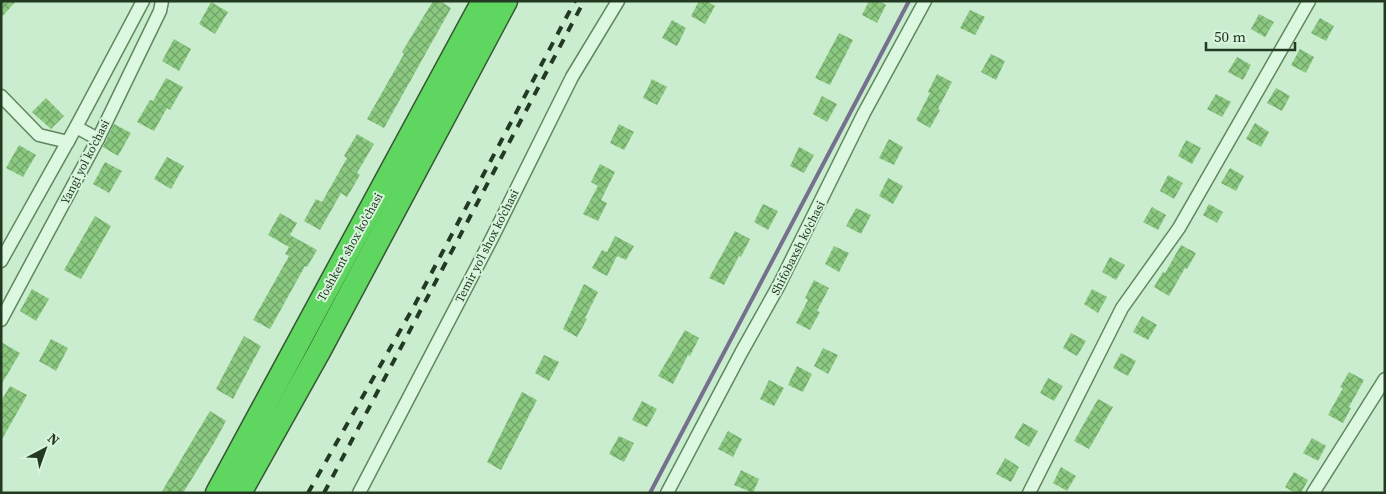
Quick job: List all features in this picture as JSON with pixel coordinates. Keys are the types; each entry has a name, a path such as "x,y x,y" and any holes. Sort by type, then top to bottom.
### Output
{"highway":[{"name":"Toshkent shox ko'chasi","path":"217,493 483,1"},
{"name":"Toshkent shox ko'chasi","path":"240,493 320,350 506,1"}],"street":[{"path":"1,261 76,128 143,1"},
{"name":"Yangi yol ko'chasi","path":"1,320 98,139 160,11 162,1"},
{"name":"Temir yo'l shox ko'chasi","path":"359,493 492,238 572,77 618,1"},
{"name":"Shifobaxsh ko'chasi","path":"667,493 718,395 779,285 864,114 925,1"},
{"path":"1029,493 1122,308 1179,228 1309,1"},
{"path":"1,96 39,135 68,142"},
{"path":"76,128 98,139"},
{"path":"1313,493 1385,379"}],"building":[{"path":"1,1 16,1 1,18"},
{"path":"433,1 440,1 451,8 384,128 367,119 404,54 402,52"},
{"path":"699,1 707,1 715,6 705,24 691,16"},
{"path":"869,1 879,1 886,5 877,23 862,15"},
{"path":"211,2 228,12 215,34 199,24"},
{"path":"970,10 985,17 975,35 960,28"},
{"path":"1259,14 1274,22 1265,37 1251,29"},
{"path":"1320,18 1334,26 1326,41 1311,33"},
{"path":"672,20 686,28 677,46 662,38"},
{"path":"839,33 853,40 830,85 815,78"},
{"path":"174,39 191,49 179,71 162,61"},
{"path":"1300,49 1314,57 1306,73 1291,65"},
{"path":"991,54 1005,61 996,80 981,72"},
{"path":"1237,57 1251,65 1243,80 1228,72"},
{"path":"937,74 952,82 930,128 916,120 930,93 928,92"},
{"path":"166,78 183,87 170,110 167,108 154,131 137,122 150,100 153,101"},
{"path":"652,79 667,87 657,105 643,98"},
{"path":"1276,88 1290,96 1282,111 1267,103"},
{"path":"1216,94 1231,102 1222,117 1207,109"},
{"path":"822,96 837,104 827,122 813,114"},
{"path":"46,98 64,116 51,129 32,112"},
{"path":"1255,123 1269,132 1261,147 1246,139"},
{"path":"114,124 131,133 118,156 103,147"},
{"path":"619,124 634,132 624,150 610,143"},
{"path":"357,134 374,144 357,173 360,175 347,197 341,193 320,230 304,221 316,199 322,202 347,158 344,156"},
{"path":"889,139 903,147 894,165 879,158"},
{"path":"1186,140 1201,148 1192,164 1178,156"},
{"path":"19,145 36,155 23,177 6,168"},
{"path":"799,147 814,155 804,173 790,166"},
{"path":"167,157 184,166 171,189 154,179"},
{"path":"105,162 122,171 109,193 93,184"},
{"path":"600,164 615,172 601,200 607,203 598,221 583,214 598,186 591,182"},
{"path":"1230,168 1244,176 1236,191 1221,183"},
{"path":"1168,175 1183,183 1174,199 1160,191"},
{"path":"888,178 903,186 893,204 879,196"},
{"path":"763,204 778,211 768,230 754,222"},
{"path":"1209,204 1223,212 1217,223 1203,215"},
{"path":"1152,207 1166,215 1158,230 1143,222"},
{"path":"856,208 871,215 861,234 846,226"},
{"path":"280,213 297,223 290,235 317,250 307,267 305,266 270,329 253,320 289,256 285,254 289,247 268,235"},
{"path":"95,216 111,226 81,279 64,270"},
{"path":"735,231 750,239 724,285 709,278"},
{"path":"615,236 634,246 626,260 617,256 607,276 592,268 602,250 607,252"},
{"path":"1181,245 1196,253 1169,296 1154,287 1163,272 1165,273"},
{"path":"834,246 849,253 839,272 825,264"},
{"path":"1110,257 1125,265 1116,280 1102,272"},
{"path":"814,280 829,288 817,311 820,312 810,330 796,323 808,300 805,298"},
{"path":"584,284 598,292 577,337 563,329"},
{"path":"32,289 49,299 36,321 20,311"},
{"path":"1092,289 1107,297 1098,313 1084,304"},
{"path":"1142,316 1157,325 1148,340 1133,332"},
{"path":"685,330 699,338 673,384 658,376"},
{"path":"1071,333 1086,341 1077,356 1063,348"},
{"path":"244,336 261,346 233,399 216,389"},
{"path":"51,339 68,348 56,371 39,361"},
{"path":"1,342 20,353 1,385"},
{"path":"823,348 838,355 828,374 814,366"},
{"path":"1121,353 1136,361 1128,376 1113,368"},
{"path":"544,355 559,362 549,381 535,373"},
{"path":"797,366 812,374 803,392 788,385"},
{"path":"1349,372 1364,380 1349,407 1351,408 1343,423 1328,415 1343,388 1340,387"},
{"path":"1048,378 1063,386 1054,401 1040,393"},
{"path":"769,380 784,388 774,406 760,399"},
{"path":"10,386 27,395 1,441 1,401"},
{"path":"522,392 537,400 501,470 487,462"},
{"path":"1098,399 1113,407 1089,449 1074,441"},
{"path":"642,401 657,409 647,427 632,420"},
{"path":"210,411 226,421 214,443 183,493 161,493"},
{"path":"1023,423 1038,431 1029,447 1014,438"},
{"path":"728,431 742,439 733,457 718,449"},
{"path":"619,436 634,443 624,462 609,454"},
{"path":"1312,438 1326,446 1318,461 1303,453"},
{"path":"1005,458 1019,467 1011,482 996,474"},
{"path":"1061,467 1076,476 1067,491 1053,483"},
{"path":"741,470 759,479 753,493 734,485"},
{"path":"1294,472 1308,480 1301,493 1295,493 1285,487"}],"waterway":[{"path":"650,493 909,1"}],"railway":[{"path":"308,493 413,308 575,1"},
{"path":"324,493 584,1"}]}
